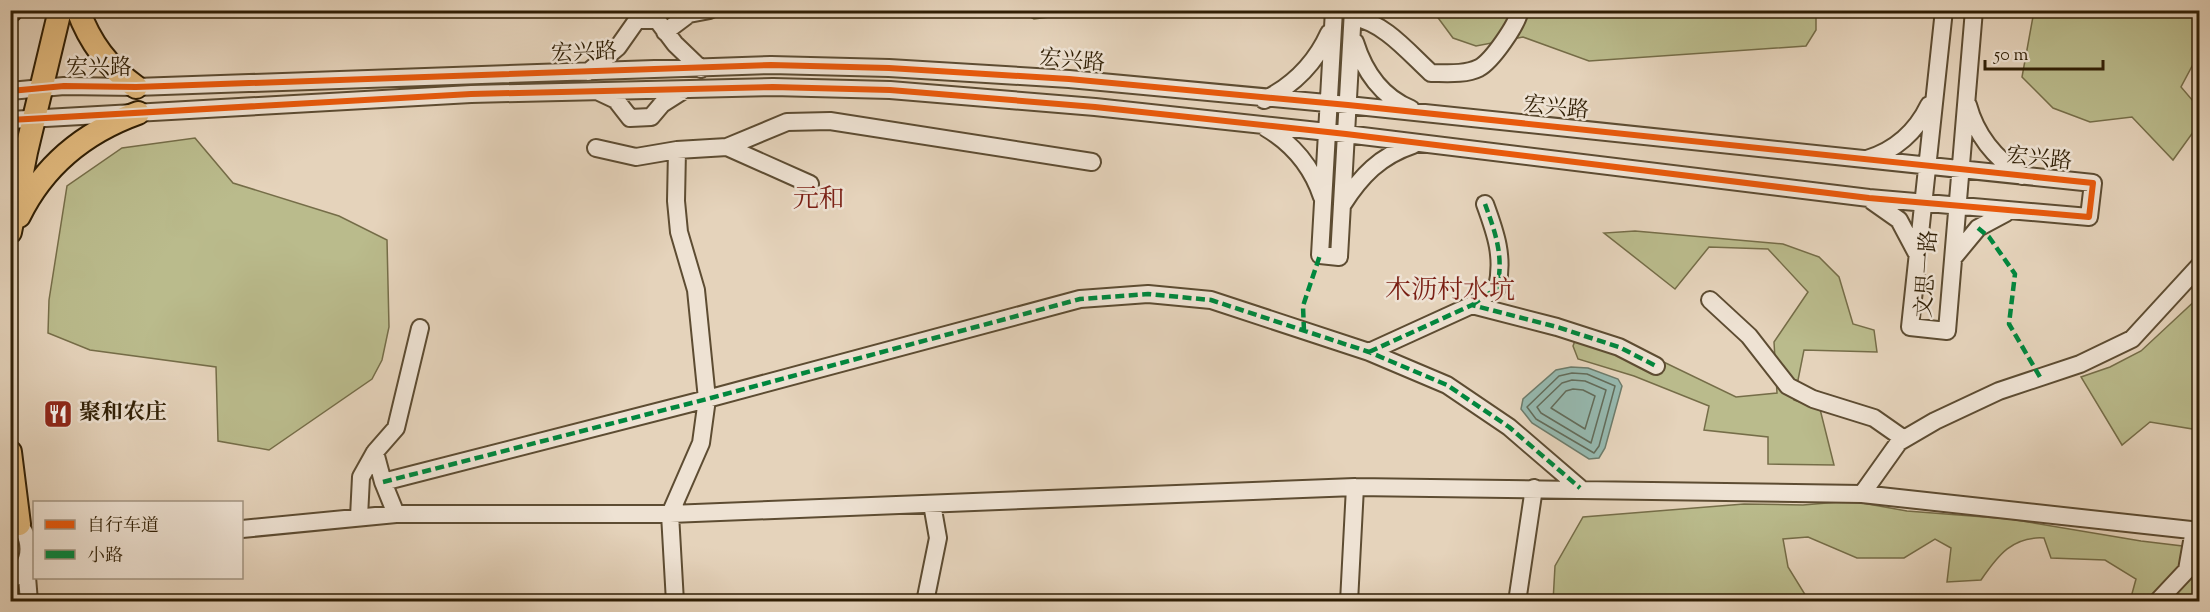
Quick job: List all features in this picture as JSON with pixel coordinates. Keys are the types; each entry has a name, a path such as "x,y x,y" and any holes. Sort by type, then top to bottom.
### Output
{"main road":[{"path":"10,232 60,10"},
{"path":"78,10 99,53 122,77 136,87"},
{"path":"10,237 24,205 59,159 96,132 138,113"},
{"path":"10,452 15,521"}],"street":[{"path":"665,32 689,14 710,10"},
{"path":"1353,18 1367,20 1382,28 1431,74 1459,73 1479,68 1516,27 1520,10"},
{"name":"文思一路","path":"1944,10 1910,327 1947,331 1974,10"},
{"path":"1333,16 1320,255 1339,257 1353,18"},
{"path":"1264,100 1289,86 1310,66 1324,45 1333,16"},
{"path":"1353,18 1358,53 1370,76 1392,99 1420,113"},
{"path":"588,72 618,47 637,20 657,20 665,32 701,69"},
{"name":"宏兴路","path":"10,91 64,86 136,87 771,65 889,68 1069,80 1264,100 1348,105 2093,183 2089,217 1956,207 1346,134 1095,107 890,90 773,87 471,94 10,120"},
{"path":"593,91 616,100 630,118 651,117 670,98 686,89"},
{"path":"1863,160 1886,151 1906,138 1923,117 1934,93"},
{"path":"1966,96 1974,122 1988,145 2009,168 2022,176"},
{"path":"596,148 636,156 677,150 727,147 788,122 830,121 1092,162"},
{"path":"1263,126 1299,155 1314,178 1324,203"},
{"path":"1342,205 1369,170 1391,154 1416,144"},
{"path":"727,147 810,184"},
{"path":"675,602 670,514 701,443 707,399 696,290 679,232 675,201 677,150"},
{"path":"1863,197 1882,206 1899,220 1907,230 1917,254"},
{"path":"1369,352 1472,305 1497,288 1500,273 1500,243 1485,204"},
{"path":"1952,260 1959,248 1978,228 2012,211"},
{"path":"1862,494 1879,466 1904,439 1935,420 1999,391 2080,364 2132,339 2199,265"},
{"path":"382,482 707,399 1080,299 1148,294 1211,300 1369,352 1448,385 1509,426 1580,488"},
{"path":"1710,300 1749,336 1788,386 1814,399 1874,418 1904,439"},
{"path":"1472,305 1557,327 1619,347 1656,366"},
{"path":"359,517 361,477 375,452 396,428 420,328"},
{"path":"375,452 382,482 396,514"},
{"path":"243,529 396,514 670,514 1355,487 1580,488 1862,494 2197,531 2194,559 2187,570 2157,602"},
{"path":"1349,602 1355,487"},
{"path":"1517,602 1533,488"},
{"path":"925,602 938,538 932,504"},
{"path":"15,521 26,532 30,556 29,602"},
{"path":"10,580 30,556"}],"green space":[{"path":"1019,11 1096,11 1034,19"},
{"path":"1433,11 1816,11 1816,30 1806,46 1589,61 1523,37 1476,46 1453,38"},
{"path":"2034,11 2199,11 2199,53 2181,87 2199,108 2199,124 2173,160 2132,117 2090,122 2053,108 2022,77"},
{"path":"195,138 233,183 339,216 387,240 389,327 382,360 372,379 269,450 218,441 216,367 90,350 48,333 49,300 67,186 122,148"},
{"path":"1635,231 1783,244 1819,257 1839,277 1853,324 1874,330 1877,352 1804,350 1794,400 1820,409 1834,465 1768,464 1768,437 1704,430 1709,406 1634,376 1578,359 1573,346 1580,328 1645,353 1736,397 1777,393 1774,342 1808,292 1768,249 1709,247 1675,289 1604,233"},
{"path":"2199,297 2199,430 2150,422 2122,445 2081,377 2110,367 2141,351"},
{"path":"1851,501 1907,511 2010,519 2141,541 2199,548 2199,601 2130,601 2136,579 2105,560 2051,558 2044,538 2023,540 2007,549 1981,580 1947,582 1951,548 1935,539 1904,558 1857,558 1808,537 1783,539 1788,567 1809,601 1553,602 1555,566 1583,517 1744,504 1803,505"}],"water":[{"path":"1571,367 1588,368 1618,379 1622,386 1605,448 1599,458 1589,459 1532,423 1521,409 1523,399 1556,370"}],"marked path":[{"path":"1472,305 1497,288 1499,277 1498,246 1485,204"},
{"path":"1978,228 1989,237 2015,274 2009,324 2040,377"},
{"path":"1304,331 1303,306 1320,255"},
{"path":"383,482 707,399 1080,299 1148,294 1211,300 1369,352 1447,385 1509,427 1580,488"},
{"path":"1369,352 1472,305 1557,327 1619,347 1656,366"}],"cycle path":[{"path":"10,91 64,86 136,87 771,65 889,68 1069,79 1348,105 2093,183 2089,217 1869,198 1346,134 1095,107 890,90 773,87 471,94 10,120"}],"place":[{"name":"聚和农庄","path":"58,414"}],"district":[{"name":"元和","path":"819,200"},
{"name":"木沥村水坑","path":"1450,291"}]}
